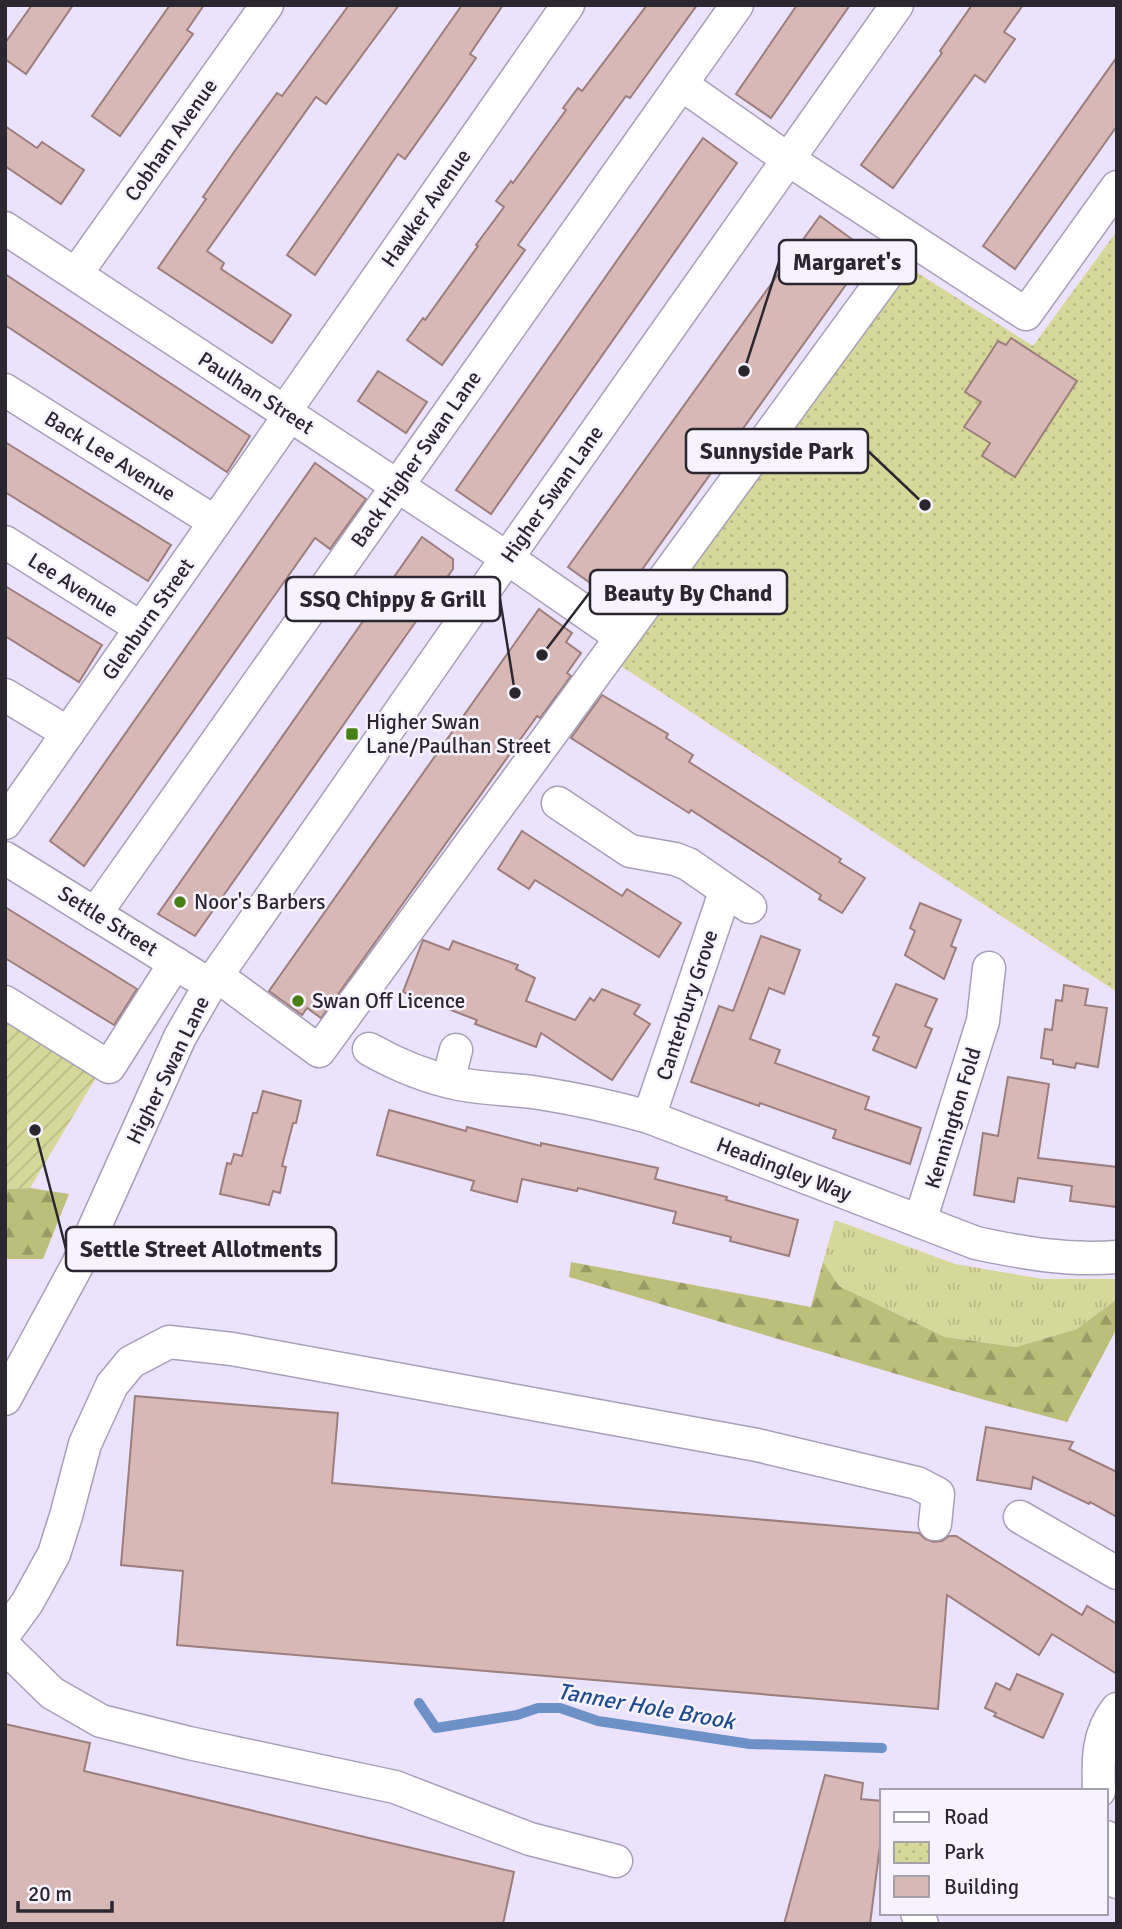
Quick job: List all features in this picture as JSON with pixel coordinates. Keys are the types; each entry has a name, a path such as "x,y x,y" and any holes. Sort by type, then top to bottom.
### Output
{"street":[{"name":"Cobham Avenue","path":"76,274 267,5"},
{"name":"Hawker Avenue","path":"287,413 568,5"},
{"name":"Back Higher Swan Lane","path":"95,914 737,5"},
{"name":"Higher Swan Lane","path":"5,1399 78,1264 180,1037 213,980 897,5"},
{"path":"681,84 789,160 1026,314 1117,187"},
{"name":"Paulhan Street","path":"5,228 398,485 621,637"},
{"path":"621,637 912,240"},
{"name":"Back Lee Avenue","path":"5,390 215,522"},
{"name":"Glenburn Street","path":"5,823 215,522 287,413"},
{"name":"Lee Avenue","path":"5,542 141,628"},
{"name":"Settle Street","path":"5,858 175,963 213,980 319,1051 621,637"},
{"path":"5,695 68,733"},
{"name":"Canterbury Grove","path":"558,803 606,818 630,850 688,864 737,899 649,1117"},
{"path":"5,1002 110,1067 175,963"},
{"name":"Kennington Fold","path":"920,1222 998,1017 989,968"},
{"name":"Headingley Way","path":"369,1048 393,1063 449,1081 598,1103 649,1117 976,1243 1030,1255 1096,1259 1117,1257"},
{"path":"449,1081 456,1050"},
{"path":"5,1633 27,1603 54,1553 85,1444 112,1385 131,1363 169,1342 232,1349 757,1445 918,1483 938,1494 934,1524"},
{"path":"1020,1517 1063,1557 1117,1573"},
{"path":"5,1647 52,1693 101,1721 189,1743 396,1787 530,1839 616,1861"},
{"path":"1099,1789 1097,1757 1104,1730 1117,1709"},
{"path":"1108,1846 1117,1882"}],"green space":[{"path":"1117,231 1117,992 618,664 905,265 1033,346"},
{"path":"5,1013 100,1071 30,1188 5,1189"},
{"path":"30,1188 69,1194 43,1259 5,1259 5,1189"},
{"path":"835,1220 955,1264 1043,1279 1117,1279 1117,1299 1077,1329 1016,1347 945,1337 839,1286 823,1262"},
{"path":"571,1262 811,1307 823,1262 839,1286 945,1337 1016,1347 1077,1329 1117,1299 1117,1328 1067,1422 569,1277"}],"building":[{"path":"32,5 73,5 26,74 5,59 5,43"},
{"path":"170,5 204,5 187,30 193,34 120,136 92,116"},
{"path":"349,5 399,5 326,104 316,97 207,251 224,263 221,269 291,315 272,343 158,268 206,199 203,197 234,152 277,93 282,96"},
{"path":"462,5 503,5 470,54 476,58 447,100 405,159 398,154 315,275 287,255"},
{"path":"647,5 697,5 630,98 626,96 518,245 525,250 442,365 407,340 423,318 425,320 504,207 496,201 511,181 513,183 566,110 563,108 578,88 582,91"},
{"path":"797,5 850,5 771,118 736,94"},
{"path":"972,5 1023,5 1004,32 1015,39 985,82 975,75 893,188 861,165 942,53 940,51"},
{"path":"1117,57 1117,126 1015,269 983,246"},
{"path":"5,126 37,148 42,142 84,170 61,204 5,166"},
{"path":"703,138 737,163 491,514 456,490"},
{"path":"820,216 853,240 847,249 863,261 618,603 568,567"},
{"path":"5,274 250,436 227,472 5,325"},
{"path":"1011,338 1077,381 1015,477 982,456 990,443 964,427 981,402 965,392 998,341 1006,345"},
{"path":"378,371 427,402 406,433 358,401"},
{"path":"5,442 171,545 148,581 5,492"},
{"path":"315,463 366,499 330,549 315,538 84,866 50,841"},
{"path":"422,537 453,559 453,569 195,936 158,914"},
{"path":"5,586 102,645 79,682 5,636"},
{"path":"539,609 572,633 566,642 581,653 567,673 571,676 540,718 537,716 321,1018 307,1008 302,1015 269,991"},
{"path":"602,695 668,734 666,738 693,755 689,762 841,859 839,862 865,878 842,913 819,899 821,895 691,810 689,813 571,738"},
{"path":"522,831 622,896 627,889 681,923 659,957 535,880 529,889 498,869"},
{"path":"920,903 961,920 951,946 956,948 944,979 905,955 915,931 910,928"},
{"path":"5,907 137,989 114,1025 5,958"},
{"path":"761,936 800,950 784,994 769,988 750,1039 780,1050 775,1063 869,1097 865,1109 921,1128 910,1164 833,1138 836,1130 691,1082 719,1006 733,1011"},
{"path":"423,940 449,950 453,941 518,965 516,969 535,978 526,1001 575,1020 590,998 594,1001 602,989 640,1005 634,1014 650,1024 612,1080 541,1033 536,1047 475,1024 477,1020 403,992"},
{"path":"896,984 937,999 925,1026 932,1029 916,1068 873,1050 879,1037 873,1035"},
{"path":"1064,985 1088,989 1085,1005 1107,1008 1098,1067 1076,1063 1075,1068 1053,1064 1053,1060 1041,1058 1045,1029 1052,1030 1056,1000 1062,1001"},
{"path":"1008,1077 1049,1084 1038,1158 1117,1167 1117,1207 1070,1201 1072,1186 1018,1178 1014,1202 974,1195 983,1133 998,1136"},
{"path":"263,1091 301,1101 282,1166 286,1167 280,1193 273,1191 269,1205 220,1194 227,1163 231,1164 234,1154 242,1156 253,1113 257,1113"},
{"path":"389,1110 466,1131 467,1127 541,1146 541,1143 658,1168 655,1179 727,1197 726,1200 798,1220 789,1256 730,1241 731,1237 673,1223 676,1212 578,1188 577,1191 522,1179 517,1202 471,1190 474,1181 377,1155"},
{"path":"135,1396 338,1413 332,1483 919,1533 934,1542 956,1536 1082,1615 1087,1606 1117,1624 1117,1674 1052,1634 1039,1655 947,1595 938,1709 177,1645 183,1571 121,1565"},
{"path":"986,1427 1073,1442 1069,1449 1117,1472 1117,1517 1033,1477 1031,1489 977,1480"},
{"path":"1017,1674 1063,1694 1043,1738 994,1716 996,1713 985,1708 996,1683 1010,1690"},
{"path":"5,1724 90,1743 84,1771 514,1872 503,1924 5,1924"},
{"path":"825,1775 863,1783 861,1799 880,1801 880,1846 870,1924 784,1924"}],"waterway":[{"name":"Tanner Hole Brook","path":"419,1703 436,1728 517,1715 538,1708 560,1708 598,1721 750,1744 882,1748"}],"place":[{"name":"Margaret's","path":"744,371"},
{"name":"Sunnyside Park","path":"925,505"},
{"name":"Beauty By Chand","path":"542,655"},
{"name":"SSQ Chippy & Grill","path":"515,693"},
{"name":"Higher Swan Lane/Paulhan Street","path":"352,734"},
{"name":"Noor's Barbers","path":"180,902"},
{"name":"Swan Off Licence","path":"298,1001"},
{"name":"Settle Street Allotments","path":"35,1130"}]}
